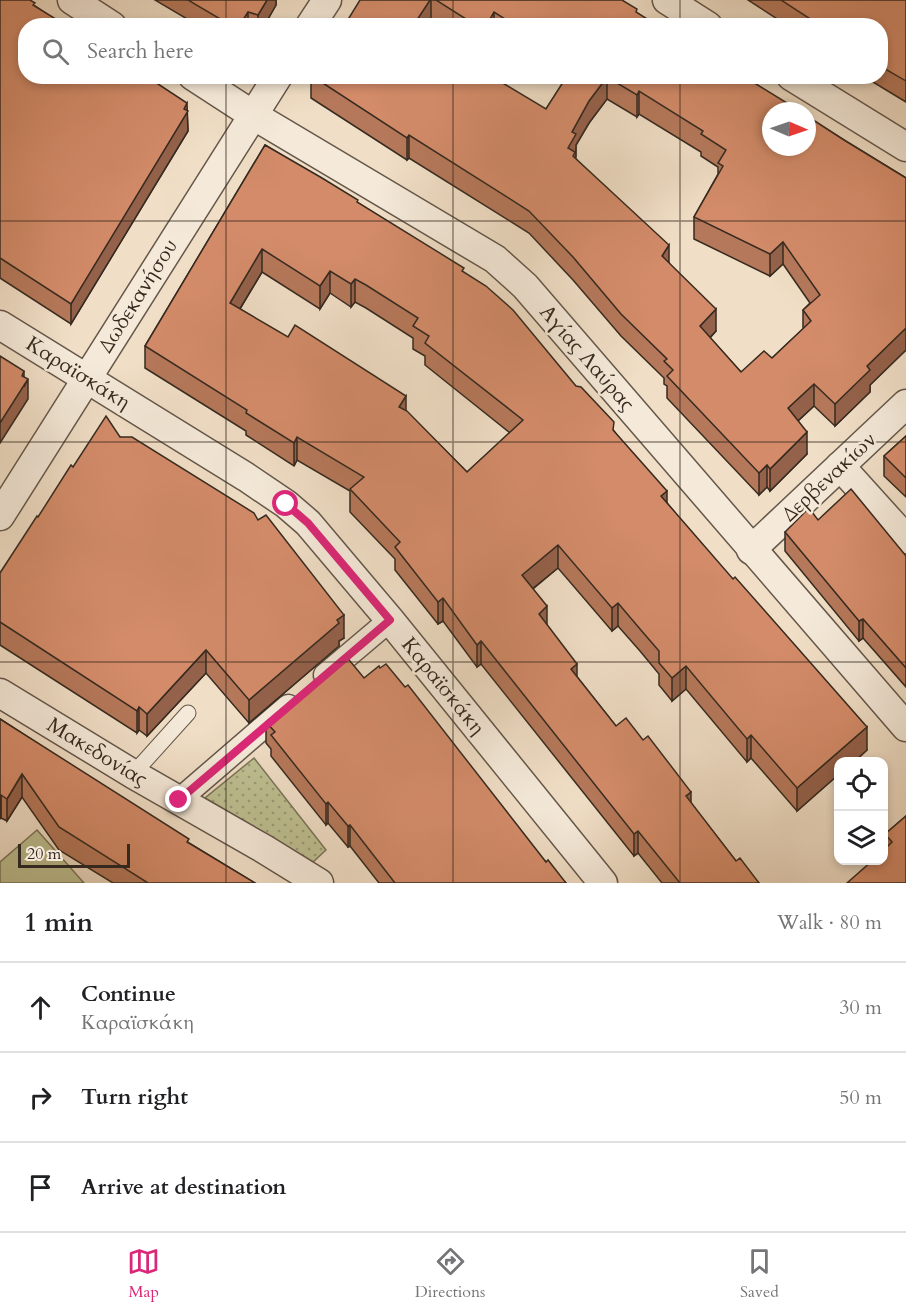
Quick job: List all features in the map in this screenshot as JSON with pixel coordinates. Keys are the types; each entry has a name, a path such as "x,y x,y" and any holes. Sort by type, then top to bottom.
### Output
{"street":[{"path":"72,0 100,18"},
{"path":"315,18 327,0"},
{"path":"667,0 695,18"},
{"name":"Αγίας Λαύρας","path":"205,84 253,115 495,259 525,286 906,727"},
{"name":"Δωδεκανήσου","path":"0,516 273,84"},
{"path":"804,84 906,147"},
{"name":"Καραϊσκάκη","path":"0,325 246,477 286,504 308,523 390,620 603,883"},
{"name":"Δερβενακίων","path":"752,550 906,404"},
{"path":"840,466 906,538"},
{"path":"179,800 390,620"},
{"name":"Μακεδονίας","path":"0,693 319,883"}],"lane":[{"path":"133,774 188,713"}],"green space":[{"path":"254,758 326,850 313,862 205,798"},
{"path":"37,830 84,883 0,883 0,862"}],"building":[{"path":"0,0 30,0 35,3 33,5 54,18 18,18 18,84 158,84 187,103 184,109 188,111 71,304 0,258"},
{"path":"188,0 267,0 258,15 248,12 244,18 218,18"},
{"path":"360,0 430,0 418,18 349,18"},
{"path":"436,0 622,0 637,9 636,12 645,18 503,18 494,12 491,18 464,18"},
{"path":"781,0 906,0 906,81 888,71 888,18 809,18"},
{"path":"324,84 504,84 546,109 562,84 602,84 589,101 572,132 576,134 568,148 575,152 573,156 669,245 662,256 716,309 700,326 741,372 764,351 772,358 811,321 803,310 820,295 783,242 770,254 694,217 723,166 718,163 726,150 701,134 703,131 639,91 637,95 619,84 756,84 785,102 762,102 762,156 816,156 816,122 906,178 906,328 867,366 870,370 835,404 814,384 788,408 807,432 770,469 767,465 759,473 667,376 673,370 664,361 667,359 621,314 573,257 529,211 409,135 407,138"},
{"path":"265,145 358,200 357,202 464,268 462,271 486,286 513,310 576,386 581,387 614,422 613,430 667,491 661,496 867,727 797,788 751,735 747,739 686,666 672,678 659,663 659,651 618,603 612,608 558,545 522,575 547,606 539,614 577,664 571,669 616,726 626,718 643,740 648,736 691,792 686,796 736,861 740,858 759,883 680,883 638,831 634,834 481,641 477,645 443,598 438,602 395,547 400,542 350,489 364,477 297,437 294,443 246,413 247,410 145,346","holes":["262,249 320,286 330,271 351,284 355,279 418,318 413,326 429,336 425,343 523,420 467,472 407,411 399,407 406,396 295,325 288,337 230,303"]},
{"path":"0,356 24,371 22,376 28,379 0,423"},
{"path":"106,416 120,437 132,437 254,513 258,520 266,515 344,615 337,620 339,623 249,700 206,650 147,714 139,707 137,711 0,622 0,573"},
{"path":"906,436 906,478 884,456"},
{"path":"851,489 906,556 906,668 863,619 859,621 785,532 809,508 818,520"},
{"path":"345,655 364,678 379,666 380,668 386,664 405,687 408,685 546,862 548,860 566,883 395,883 350,825 348,826 328,802 326,804 271,735 275,732 266,722"},
{"path":"0,719 189,839 187,842 255,883 148,883 59,827 22,774 7,799 1,795 0,797"},
{"path":"906,816 906,883 847,883 867,865 888,865 888,846 892,842 888,837 888,831"}],"route":[{"path":"179,800 390,620 308,523 286,504"}]}
